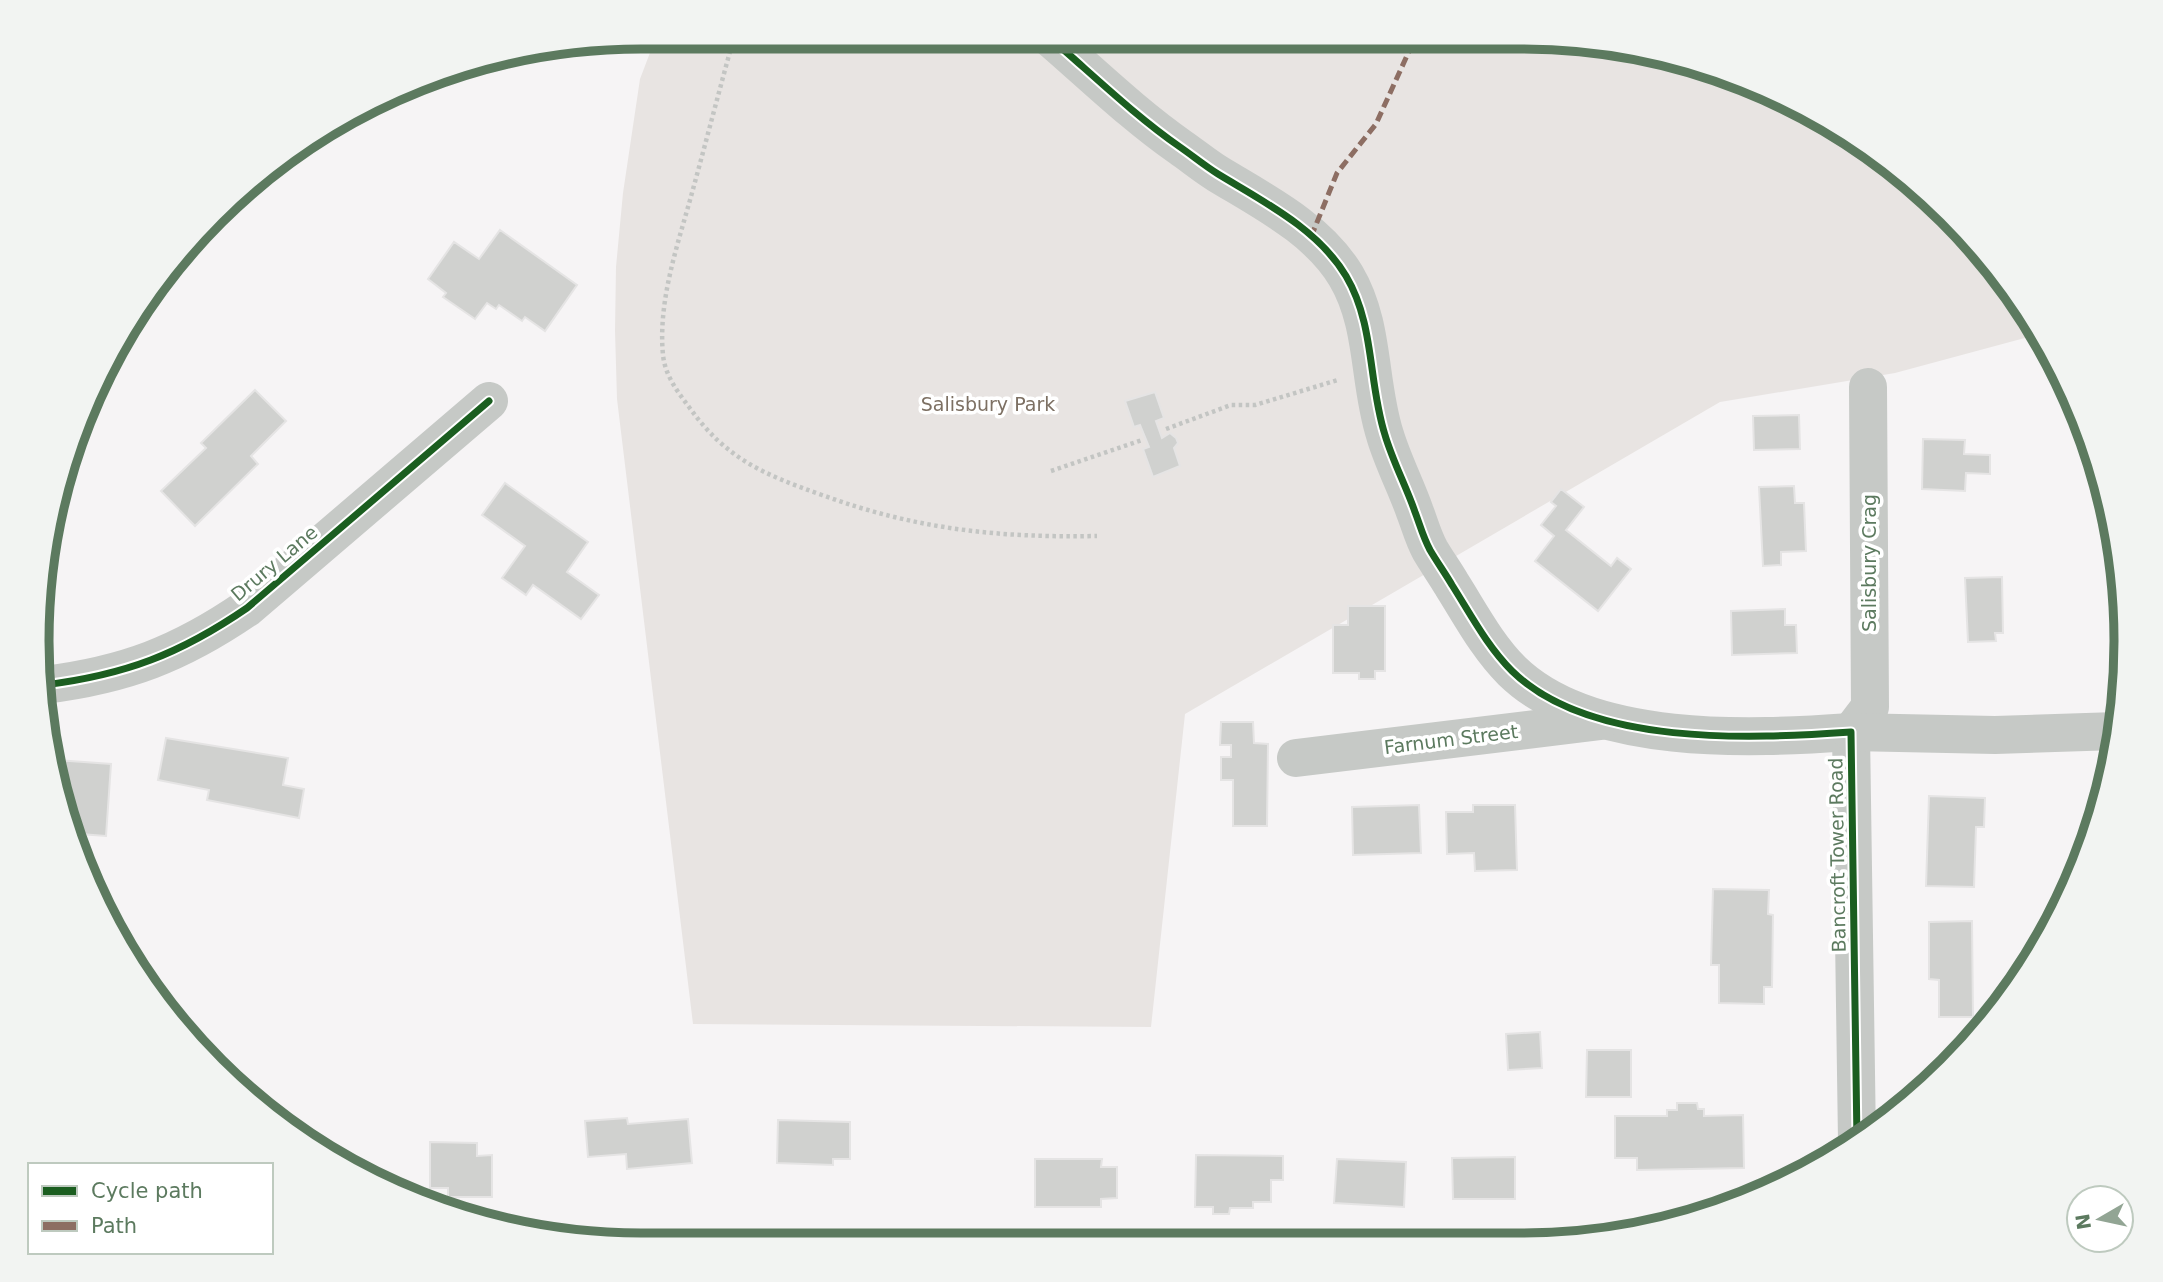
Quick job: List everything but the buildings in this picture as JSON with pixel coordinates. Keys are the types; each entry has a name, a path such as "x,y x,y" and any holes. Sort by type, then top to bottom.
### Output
{"street":[{"name":"Bancroft Tower Road","path":"1063,49 1178,146 1284,215 1327,251 1345,274 1361,305 1381,424 1420,531 1483,637 1512,671 1529,685 1570,708 1606,720 1665,731 1707,735 1783,736 1851,732 1857,1129"},
{"name":"Salisbury Crag","path":"1851,732 1870,707 1868,387"},
{"name":"Drury Lane","path":"50,684 122,671 167,655 209,634 247,608 489,401"},
{"name":"Farnum Street","path":"1296,758 1606,720"},
{"path":"1851,732 1995,735 2107,731"}],"path":[{"path":"731,49 672,267 661,323 663,359 670,381 696,417 729,451 768,476 868,512 953,530 1041,537 1097,536"},
{"path":"1166,429 1231,405 1255,405 1372,369"},
{"path":"1051,471 1142,440"}],"green space":[{"name":"Salisbury Park","path":"651,49 1522,49 1561,50 1637,60 1712,80 1749,94 1818,128 1851,149 1882,171 1941,222 1992,281 2030,337 1895,373 1720,402 1185,714 1151,1027 693,1024 617,399 616,267 623,193 640,79"}],"marked path":[{"path":"1311,237 1337,173 1376,124 1410,49"}],"cycle path":[{"path":"1063,49 1163,135 1213,171 1289,218 1321,244 1334,259 1346,276 1362,314 1385,435 1425,540 1480,630 1512,671 1545,696 1584,714 1627,726 1720,736 1851,732 1857,1129"},
{"path":"50,684 100,675 151,660 198,638 247,608 489,401"}]}
